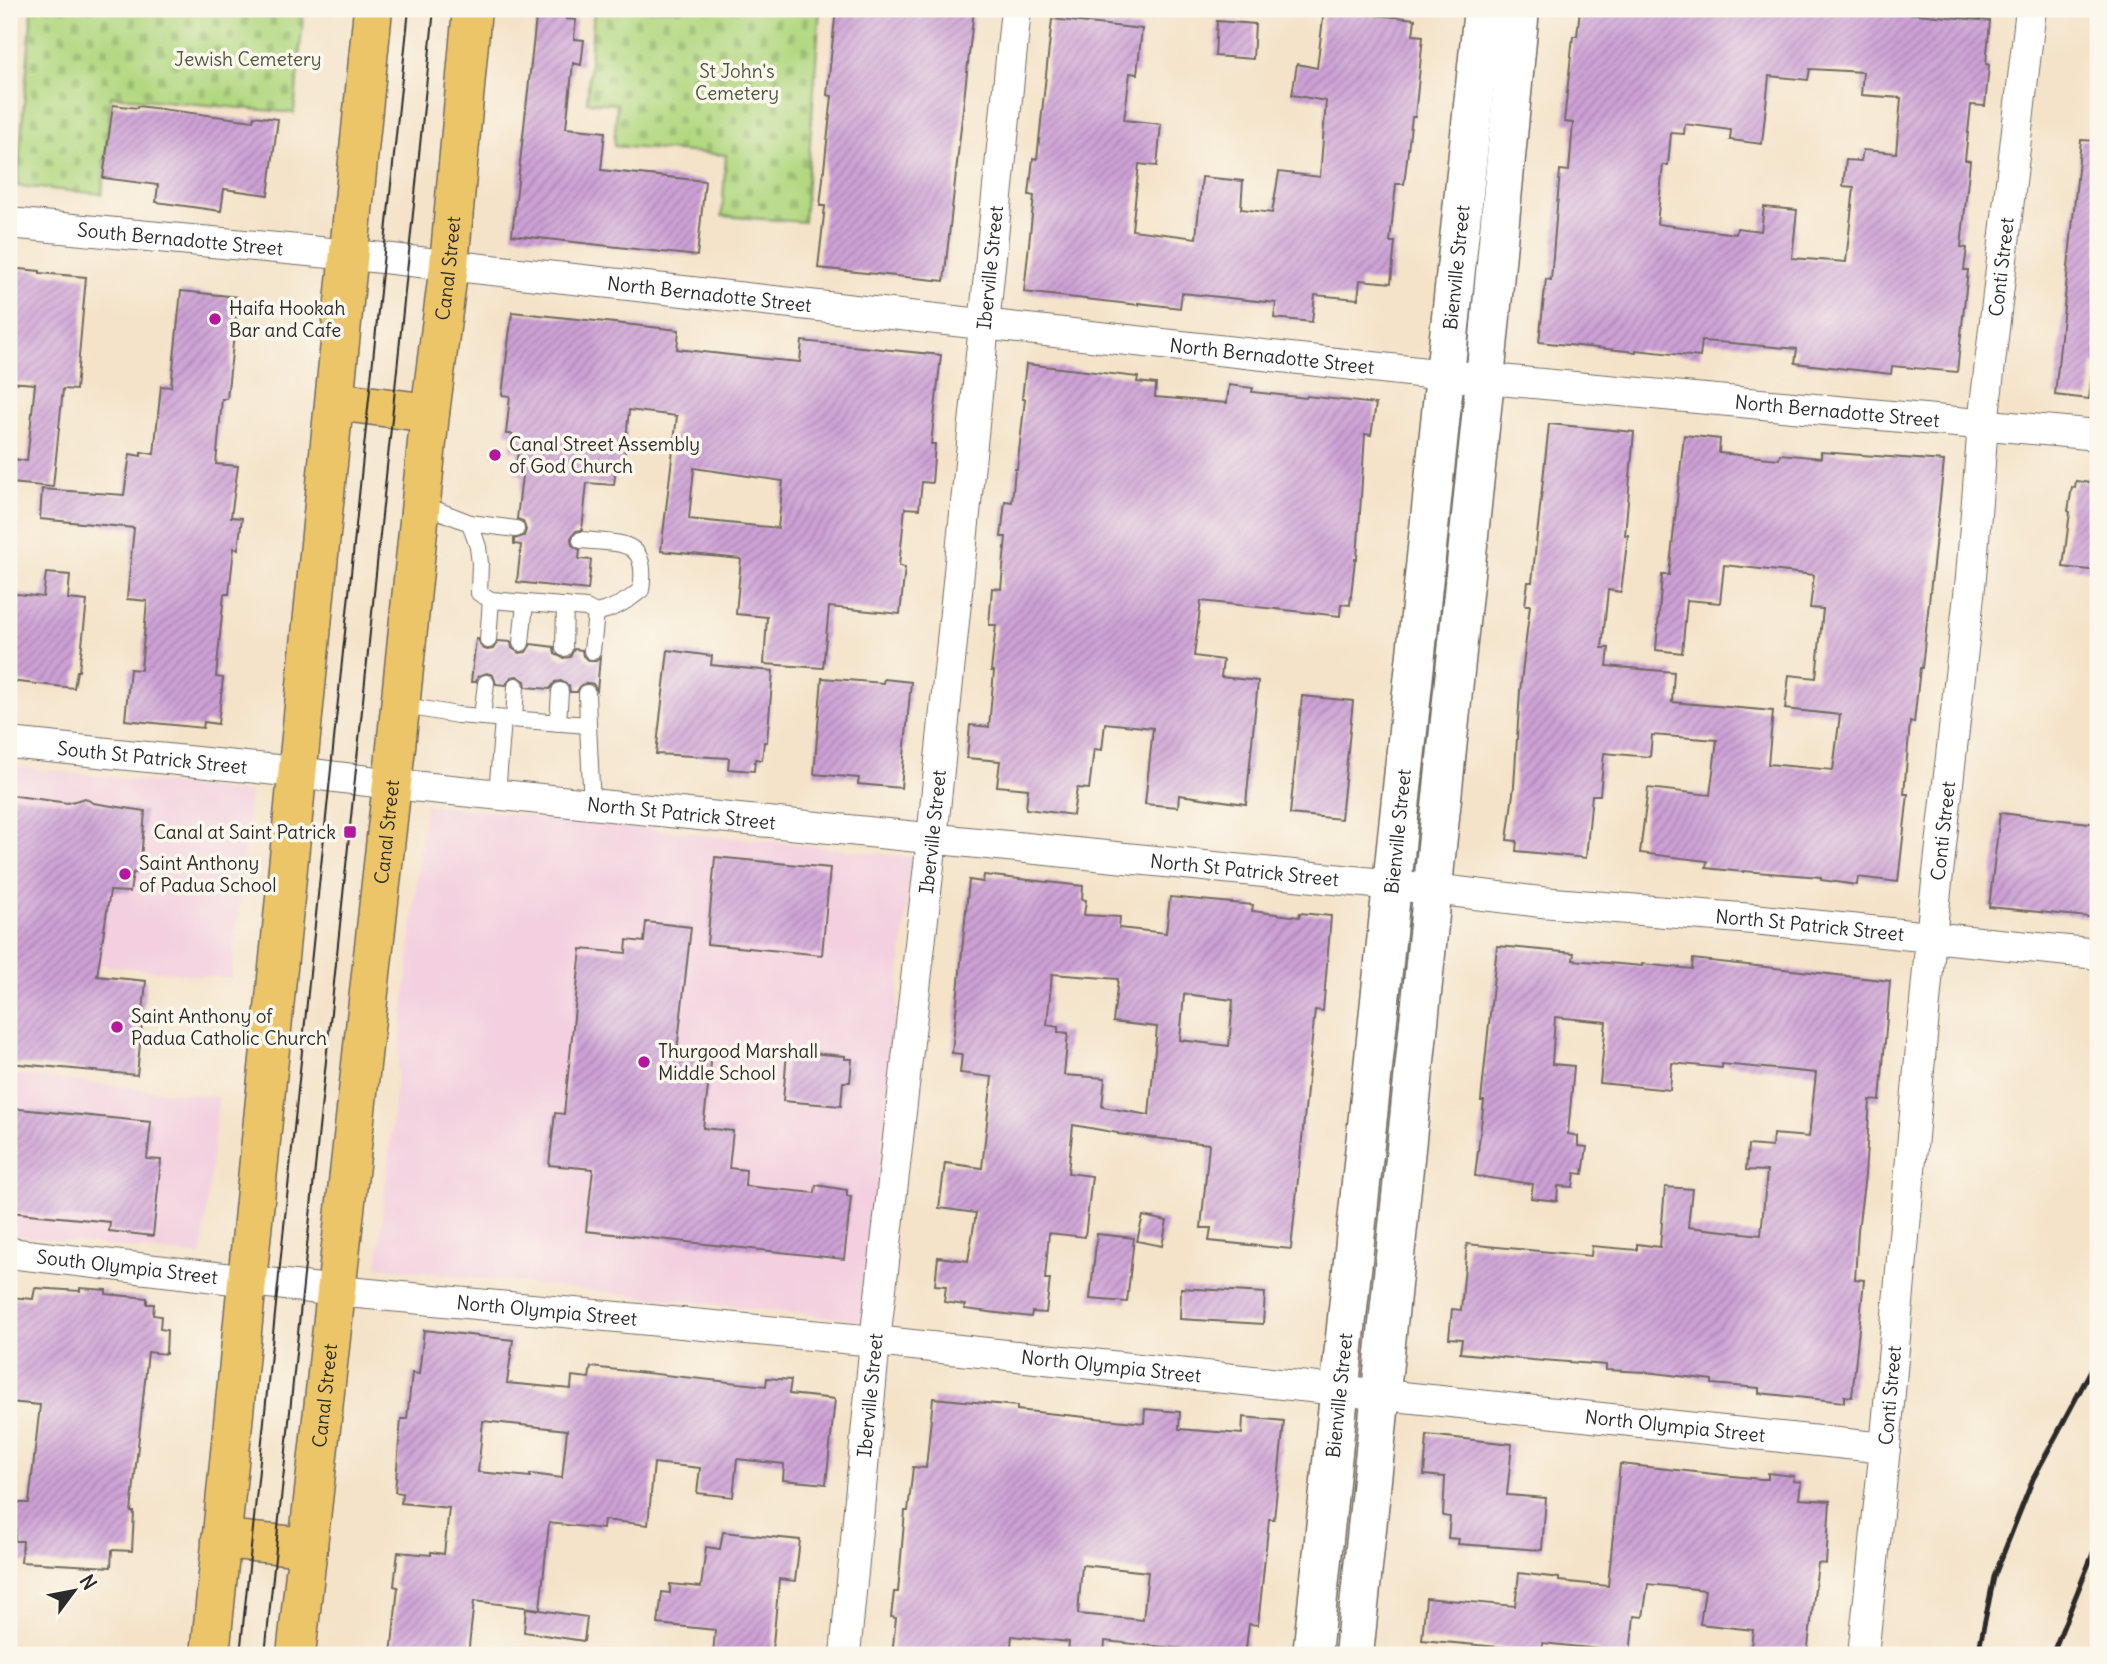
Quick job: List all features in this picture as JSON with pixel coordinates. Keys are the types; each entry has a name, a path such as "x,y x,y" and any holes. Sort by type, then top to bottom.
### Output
{"main road":[{"path":"209,1655 373,9"},
{"name":"Canal Street","path":"296,1655 430,414 449,265 472,9"},
{"path":"335,401 430,414"},
{"path":"221,1539 308,1547"}],"street":[{"name":"Iberville Street","path":"845,1655 876,1341 932,839 1016,9"},
{"name":"Bienville Street","path":"1312,1655 1483,9"},
{"name":"Bienville Street","path":"1354,1655 1485,379 1520,9"},
{"name":"Conti Street","path":"1863,1655 1885,1448 1931,936 1971,577 1983,424 2031,9"},
{"name":"South Bernadotte Street","path":"9,223 449,265"},
{"name":"North Bernadotte Street","path":"449,265 1445,375 2098,435"},
{"name":"South St Patrick Street","path":"9,743 296,772 392,785"},
{"name":"North St Patrick Street","path":"392,785 1541,902 1753,919 2098,954"},
{"name":"South Olympia Street","path":"9,1253 337,1291"},
{"name":"North Olympia Street","path":"337,1291 876,1341 1885,1448"}],"lane":[{"path":"421,503 470,523 516,529"},
{"path":"470,523 479,555 479,593 491,600 586,608 596,613 628,601 641,590 644,572 641,560 634,550 627,545 581,540"},
{"path":"488,640 491,600"},
{"path":"521,643 525,603"},
{"path":"564,648 565,606"},
{"path":"592,651 596,613"},
{"path":"482,717 486,683"},
{"path":"497,795 508,719 516,686"},
{"path":"558,723 559,691"},
{"path":"587,693 592,805"},
{"path":"400,705 482,717 587,725"}],"shaded area":[{"name":"Saint Anthony of Padua School","path":"9,766 250,793 231,979 9,955"},
{"name":"Thurgood Marshall Middle School","path":"425,804 912,857 864,1321 377,1267"},
{"path":"9,1074 218,1097 202,1256 9,1235"}],"green space":[{"name":"Jewish Cemetery","path":"32,9 304,9 294,113 111,96 102,194 17,186"},
{"name":"St John's Cemetery","path":"594,9 820,9 804,222 722,216 726,155 614,146 617,104 587,102"}],"building":[{"path":"537,9 567,9 566,19 576,20 574,39 584,40 581,65 573,63 566,128 605,132 601,170 705,181 697,256 512,235"},
{"path":"836,9 974,9 944,281 818,268 825,206 820,206 832,96 827,95"},
{"path":"1580,9 1863,9 1990,21 1985,106 1971,105 1965,160 1970,161 1961,247 1967,248 1964,270 1968,270 1957,372 1892,366 1891,374 1795,363 1797,349 1731,343 1702,341 1700,357 1539,342 1546,279 1551,280 1560,170 1569,171 1573,123 1564,122 1573,36 1577,36","holes":["1810,69 1863,72 1861,95 1901,98 1896,153 1863,150 1861,161 1846,160 1843,186 1854,187 1846,262 1792,258 1797,210 1764,207 1761,231 1737,228 1736,234 1657,224 1663,165 1668,165 1671,133 1684,134 1685,124 1731,130 1730,140 1762,144 1769,76 1808,80"]},
{"path":"1324,10 1415,19 1413,35 1423,36 1415,117 1412,117 1404,184 1396,184 1390,242 1395,242 1391,283 1360,280 1358,299 1315,295 1312,322 1274,318 1276,303 1182,293 1180,308 1024,292 1034,196 1029,195 1033,158 1037,159 1052,19 1142,29 1137,74 1130,73 1124,120 1161,124 1157,166 1139,164 1132,230 1196,238 1202,177 1243,181 1241,209 1272,213 1279,172 1320,177 1326,101 1292,95 1297,64 1317,68"},
{"path":"1217,21 1255,24 1253,59 1215,56"},
{"path":"113,105 253,121 254,116 278,119 268,195 224,189 221,211 156,202 158,185 103,178"},
{"path":"2081,140 2098,141 2098,364 2093,363 2089,399 2055,395"},
{"path":"9,268 86,277 76,390 63,389 53,487 11,483 13,459 27,461 35,384 9,382"},
{"path":"181,291 238,297 227,399 222,399 216,464 238,466 231,517 242,518 238,549 234,548 229,594 224,594 216,677 223,678 218,724 204,722 203,728 125,720 130,669 141,670 147,601 127,599 134,528 40,519 42,489 124,495 130,454 154,454 161,386 171,387"},
{"path":"512,312 679,330 677,349 766,359 800,362 802,341 941,355 931,444 935,444 932,483 922,482 919,509 905,508 899,566 905,567 900,614 829,607 823,668 764,664 767,617 736,614 741,559 661,551 677,416 629,410 623,469 616,468 614,485 587,483 582,530 576,531 571,538 572,545 580,550 579,559 591,560 588,590 517,582 521,545 514,544 514,539 524,536 526,530 523,521 517,519 522,475 515,474 518,451 510,451 512,434 506,434 510,396 502,395","holes":["694,468 783,481 778,528 689,519"]},
{"path":"1026,364 1138,377 1137,382 1156,384 1155,397 1227,403 1229,385 1253,388 1252,392 1376,404 1371,435 1365,434 1357,559 1350,605 1341,604 1340,616 1201,601 1194,656 1223,660 1221,677 1258,681 1246,804 1179,795 1178,807 1145,804 1153,728 1105,723 1102,750 1094,749 1089,789 1077,788 1073,815 1026,809 1028,789 997,786 1000,761 967,758 970,725 989,727 996,625 989,625 992,588 1001,589 1006,537 1001,537 1005,501 1012,502 1025,399 1022,399"},
{"path":"1549,424 1634,432 1625,535 1628,535 1621,592 1608,590 1602,648 1609,648 1607,666 1674,672 1672,702 1773,711 1768,764 1833,770 1840,715 1785,709 1789,675 1816,678 1823,609 1810,608 1814,575 1724,565 1720,603 1687,600 1682,653 1656,650 1662,575 1669,575 1684,435 1720,439 1719,453 1779,459 1780,454 1821,458 1821,452 1944,461 1922,668 1914,723 1910,722 1904,794 1908,794 1898,882 1858,877 1857,885 1821,880 1821,877 1706,868 1707,861 1640,853 1648,788 1710,795 1717,740 1652,735 1650,757 1604,753 1600,795 1592,795 1586,858 1516,851 1517,841 1507,840 1530,605 1525,605 1528,582 1532,582"},
{"path":"2076,481 2098,484 2098,571 2063,567 2068,511 2072,487 2075,488"},
{"path":"46,573 70,575 68,599 87,601 79,671 74,688 9,681 9,593 43,597"},
{"path":"476,639 482,648 487,650 493,649 498,641 511,642 512,648 519,653 526,652 531,644 554,647 555,654 563,658 570,657 574,649 582,650 583,656 590,661 596,661 600,657 597,691 593,684 587,683 581,685 577,692 570,692 569,686 561,681 555,682 550,689 526,687 525,681 517,676 511,677 506,685 496,684 493,675 487,673 478,676 476,682 471,682"},
{"path":"668,650 712,656 711,665 773,671 767,742 764,742 762,760 755,759 754,771 728,769 729,758 656,754"},
{"path":"822,678 883,683 884,679 911,682 901,788 858,784 859,778 814,774"},
{"path":"1302,696 1353,701 1341,819 1290,814"},
{"path":"9,795 68,803 85,798 93,803 145,811 140,872 133,873 130,892 110,891 97,976 146,981 137,1075 9,1063"},
{"path":"2000,813 2098,824 2098,918 1989,907"},
{"path":"715,857 830,868 822,955 707,944"},
{"path":"984,875 1083,886 1082,899 1086,900 1084,915 1120,917 1119,928 1166,933 1170,897 1253,905 1252,911 1299,917 1300,913 1331,916 1323,1011 1315,1010 1291,1249 1209,1241 1211,1228 1201,1228 1209,1144 1118,1134 1073,1125 1068,1173 1092,1176 1085,1237 1049,1233 1045,1279 1050,1279 1046,1313 1032,1312 1031,1317 964,1309 965,1305 944,1302 946,1286 935,1285 938,1257 968,1261 976,1213 939,1208 945,1163 982,1168 992,1077 960,1073 962,1054 952,1053 969,880 983,882","holes":["1052,974 1118,979 1113,1022 1157,1027 1149,1115 1102,1107 1105,1078 1064,1075 1068,1033 1058,1032 1058,1027 1047,1025","1184,994 1233,1000 1229,1046 1180,1040"]},
{"path":"646,922 691,927 677,1051 712,1055 703,1128 733,1131 729,1168 746,1170 745,1186 815,1193 816,1185 847,1190 847,1196 851,1197 844,1259 586,1231 593,1169 549,1165 555,1113 564,1114 581,949 626,953 627,940 644,942"},
{"path":"1497,946 1574,953 1573,960 1692,969 1693,959 1890,981 1880,1101 1870,1100 1858,1230 1855,1279 1864,1280 1852,1397 1844,1396 1844,1402 1759,1393 1759,1388 1712,1384 1712,1380 1606,1370 1606,1365 1460,1353 1462,1339 1449,1338 1452,1309 1461,1310 1467,1244 1591,1256 1592,1246 1637,1250 1637,1244 1660,1247 1665,1187 1692,1189 1688,1227 1761,1235 1767,1171 1746,1170 1748,1145 1772,1147 1773,1134 1809,1137 1816,1073 1722,1064 1722,1068 1672,1063 1670,1090 1600,1083 1606,1022 1555,1017 1552,1064 1574,1066 1568,1134 1578,1136 1578,1146 1587,1147 1583,1174 1575,1173 1573,1187 1558,1186 1557,1201 1531,1198 1533,1184 1475,1176"},
{"path":"787,1051 845,1056 845,1059 852,1059 850,1082 843,1082 841,1106 783,1101"},
{"path":"9,1108 151,1122 147,1159 161,1160 153,1236 109,1231 110,1222 9,1212"},
{"path":"1143,1216 1167,1221 1162,1246 1137,1241"},
{"path":"1097,1234 1134,1238 1127,1302 1090,1299"},
{"path":"35,1288 106,1290 106,1294 147,1298 147,1304 154,1304 153,1315 161,1316 160,1329 167,1330 166,1354 148,1352 131,1512 134,1512 132,1551 112,1550 111,1567 21,1562 23,1541 15,1541 17,1503 29,1503 40,1405 9,1402 9,1297 33,1299"},
{"path":"1181,1288 1265,1293 1263,1324 1180,1319"},
{"path":"424,1330 513,1340 507,1383 571,1389 572,1376 589,1378 591,1367 766,1386 767,1378 791,1380 789,1394 835,1399 826,1484 783,1480 784,1464 737,1459 733,1497 697,1493 700,1468 654,1463 648,1525 604,1520 603,1529 549,1523 540,1609 474,1601 468,1655 391,1655 398,1587 394,1586 398,1552 444,1554 449,1508 401,1503 402,1493 395,1492 401,1419 407,1419 412,1373 419,1374","holes":["483,1421 567,1430 562,1478 478,1472"]},
{"path":"933,1398 1144,1423 1145,1409 1180,1412 1179,1429 1242,1434 1243,1417 1284,1421 1274,1519 1269,1519 1258,1625 1249,1624 1245,1655 1105,1641 1104,1655 1070,1655 1069,1642 1012,1636 1010,1655 892,1655 896,1618 891,1617 894,1592 898,1592 905,1511 908,1511 913,1467 926,1468","holes":["1082,1565 1148,1572 1143,1620 1078,1614"]},
{"path":"1427,1435 1512,1444 1507,1495 1546,1498 1542,1550 1458,1544 1459,1539 1448,1538 1450,1517 1443,1516 1445,1477 1424,1475"},
{"path":"1620,1464 1761,1479 1768,1479 1768,1473 1794,1476 1793,1481 1801,1482 1799,1499 1830,1501 1826,1564 1818,1563 1807,1655 1750,1655 1753,1630 1700,1624 1705,1590 1648,1584 1643,1617 1634,1616 1630,1655 1598,1655 1598,1649 1543,1643 1542,1651 1422,1640 1426,1598 1515,1606 1519,1573 1559,1578 1559,1581 1608,1586"},
{"path":"723,1532 800,1540 795,1581 779,1579 772,1655 713,1655 715,1630 658,1624 662,1592 670,1593 670,1584 701,1587 706,1547 720,1549"},
{"path":"526,1608 587,1617 584,1641 524,1632"}],"tram line":[{"path":"240,1655 409,9"},
{"path":"265,1655 434,9"}],"railway":[{"path":"1978,1654 1994,1577 2033,1479 2098,1357"},
{"path":"2052,1655 2098,1541"}],"place":[{"name":"Haifa Hookah Bar and Cafe","path":"215,319"},
{"name":"Canal Street Assembly of God Church","path":"495,455"},
{"name":"Canal at Saint Patrick","path":"350,832"},
{"name":"Saint Anthony of Padua School","path":"125,874"},
{"name":"Saint Anthony of Padua Catholic Church","path":"117,1027"},
{"name":"Thurgood Marshall Middle School","path":"644,1062"}]}
